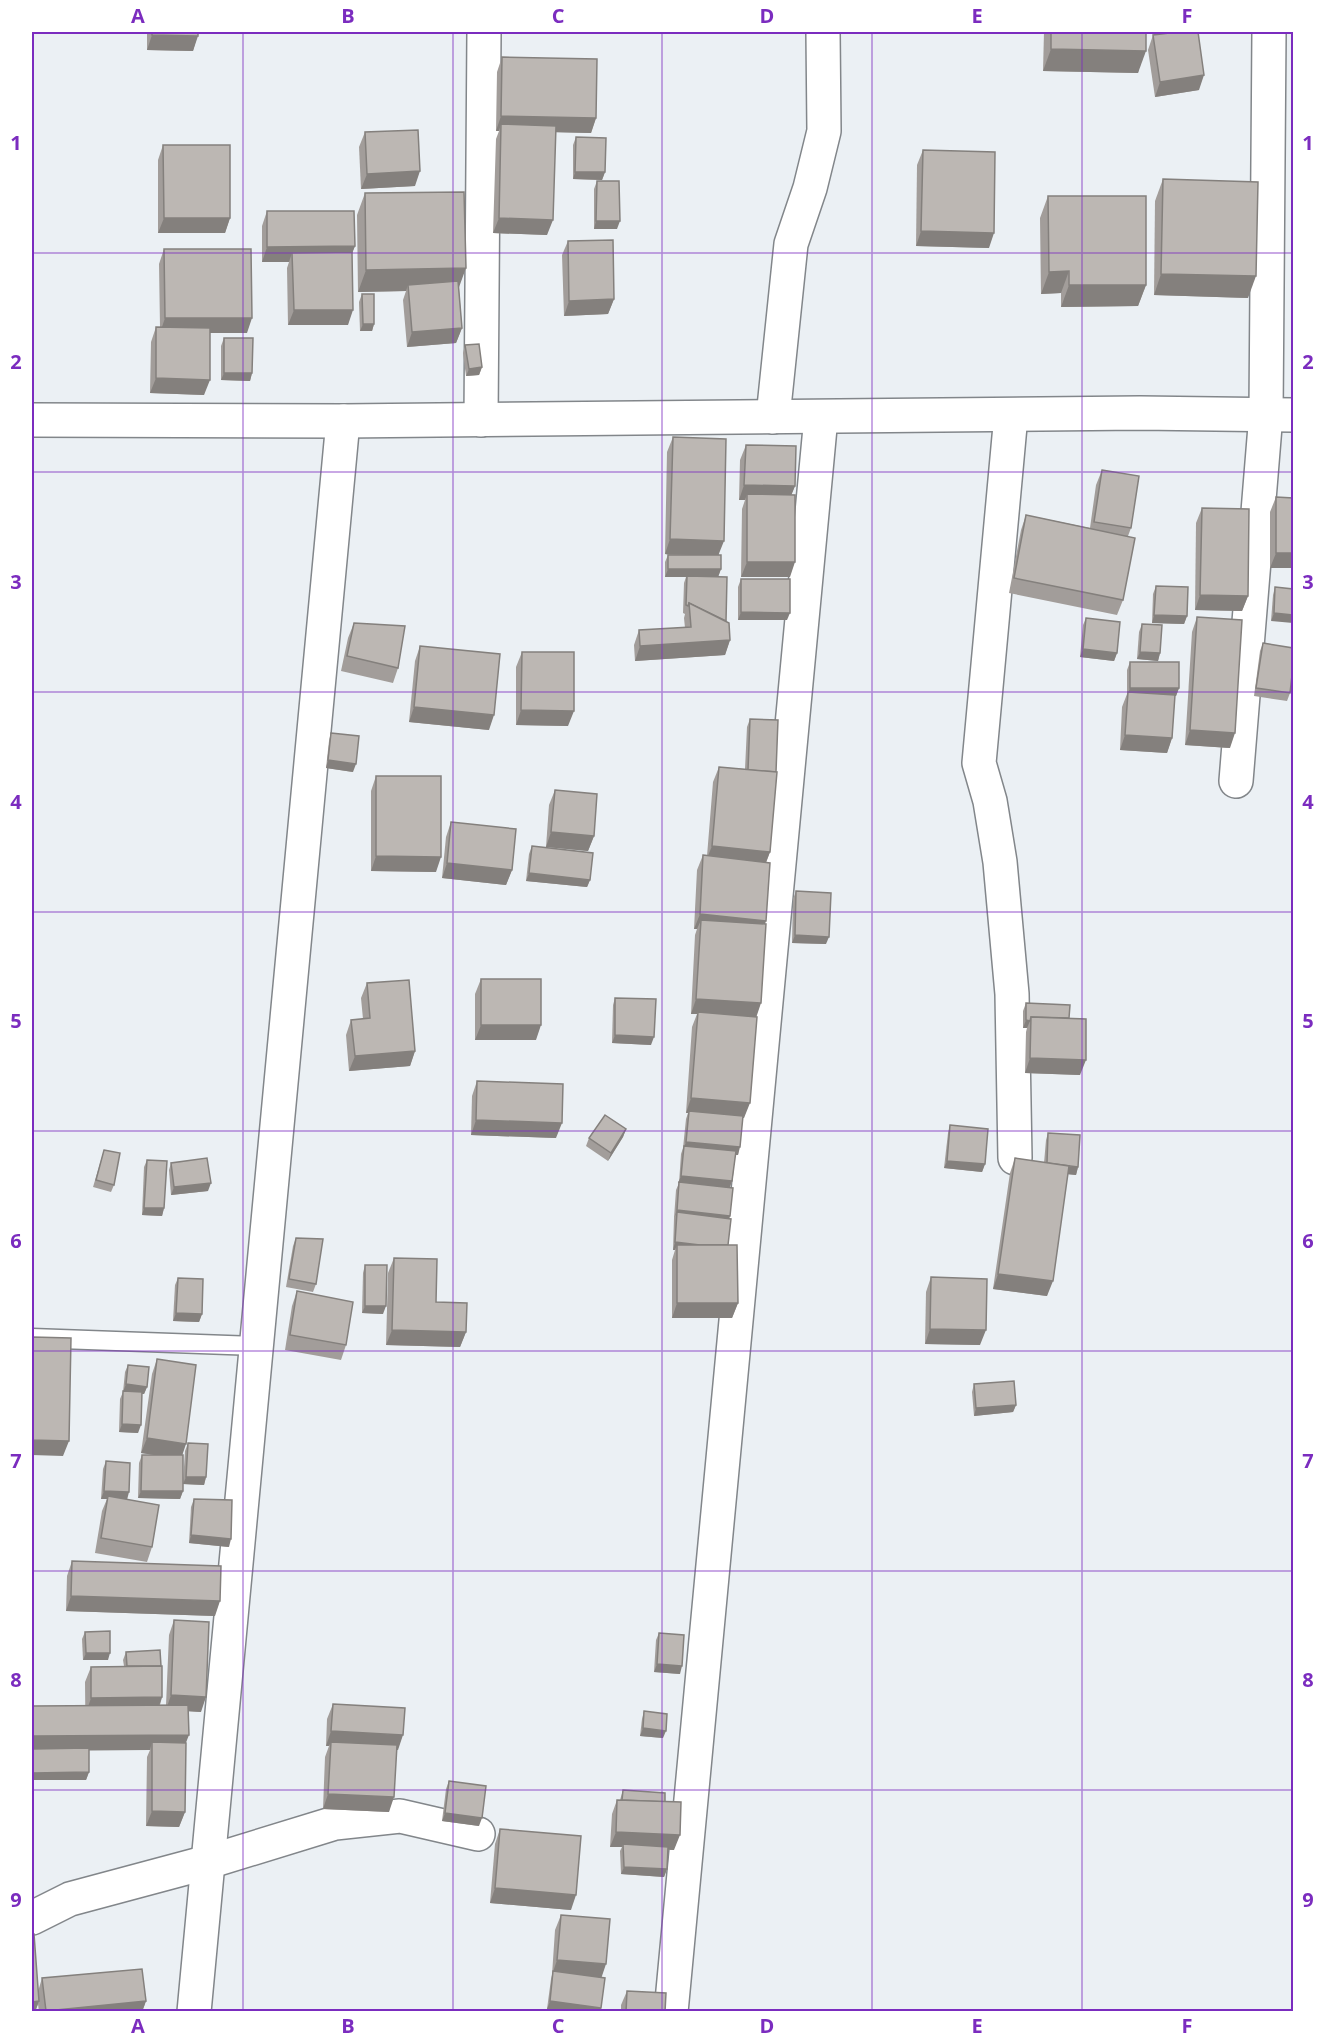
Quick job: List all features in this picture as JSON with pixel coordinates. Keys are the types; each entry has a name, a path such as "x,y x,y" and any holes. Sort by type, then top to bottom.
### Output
{"street":[{"path":"481,420 484,32"},
{"path":"773,417 790,244 810,188 824,131 823,32"},
{"path":"1236,781 1280,415 1269,32"},
{"path":"1011,415 979,763 990,801 1000,862 1012,994 1014,1158"},
{"path":"32,420 343,421 1280,415"},
{"path":"671,2012 821,417"},
{"path":"194,2012 343,421"},
{"path":"32,1918 70,1899 208,1862 335,1823 400,1816 478,1834"}],"lane":[{"path":"32,1338 256,1346"}],"building":[{"path":"152,32 198,32 198,36 152,35"},
{"path":"1051,32 1146,32 1146,51 1051,49"},
{"path":"1198,32 1204,75 1160,82 1153,35"},
{"path":"502,57 597,59 596,118 501,116"},
{"path":"501,124 556,126 553,220 499,218"},
{"path":"418,130 420,171 367,174 365,132"},
{"path":"576,137 606,138 605,172 575,172"},
{"path":"163,145 230,145 230,218 164,218"},
{"path":"923,150 995,152 994,233 921,231"},
{"path":"1163,179 1258,182 1256,276 1161,274"},
{"path":"597,181 619,181 620,221 596,221"},
{"path":"464,192 466,268 366,270 365,193"},
{"path":"1048,196 1146,196 1146,285 1069,285 1069,271 1049,272"},
{"path":"267,211 354,211 355,246 267,247"},
{"path":"613,240 614,299 569,301 568,241"},
{"path":"164,249 251,249 252,318 165,318"},
{"path":"352,252 353,310 294,310 292,253"},
{"path":"458,281 462,328 412,332 408,285"},
{"path":"362,294 374,294 374,324 363,324"},
{"path":"156,327 210,328 210,380 156,378"},
{"path":"224,338 253,338 252,373 224,373"},
{"path":"479,344 482,367 469,369 465,345"},
{"path":"673,437 726,439 724,541 670,539"},
{"path":"746,445 796,446 795,486 744,485"},
{"path":"1102,470 1139,476 1131,528 1094,522"},
{"path":"747,494 795,495 795,562 747,562"},
{"path":"1276,497 1293,498 1293,553 1276,553"},
{"path":"1202,508 1249,509 1248,596 1200,595"},
{"path":"1026,515 1135,538 1123,600 1014,578"},
{"path":"668,555 721,555 721,569 668,569"},
{"path":"687,576 727,577 726,621 689,603 688,606 686,605"},
{"path":"741,579 790,579 790,613 741,612"},
{"path":"1156,586 1188,587 1187,616 1154,615"},
{"path":"1275,587 1293,589 1293,615 1274,613"},
{"path":"689,603 729,623 730,640 640,646 639,630 691,627"},
{"path":"1197,617 1242,620 1235,733 1190,730"},
{"path":"1086,618 1120,622 1117,653 1083,649"},
{"path":"354,623 405,626 398,668 347,656"},
{"path":"1142,624 1162,625 1160,653 1140,652"},
{"path":"1263,643 1293,648 1290,693 1256,688"},
{"path":"420,646 500,654 494,715 414,707"},
{"path":"522,652 574,652 574,711 521,710"},
{"path":"1130,662 1179,662 1179,688 1130,688"},
{"path":"1128,692 1175,695 1172,738 1125,735"},
{"path":"750,719 778,720 776,772 748,770"},
{"path":"331,733 359,736 356,764 328,760"},
{"path":"719,767 777,772 770,852 712,846"},
{"path":"376,776 441,776 441,857 376,856"},
{"path":"555,790 597,794 594,836 551,832"},
{"path":"451,822 516,829 512,870 447,863"},
{"path":"532,846 593,853 590,880 529,873"},
{"path":"703,855 770,863 766,921 700,914"},
{"path":"796,891 831,893 829,937 795,935"},
{"path":"701,920 766,924 761,1003 696,999"},
{"path":"481,979 541,979 541,1025 481,1025"},
{"path":"409,980 415,1051 355,1056 351,1020 370,1018 367,983"},
{"path":"615,998 656,999 654,1037 615,1035"},
{"path":"1026,1003 1070,1005 1069,1018 1031,1017 1030,1021 1026,1020"},
{"path":"698,1012 757,1017 750,1103 691,1098"},
{"path":"1031,1017 1086,1019 1086,1060 1030,1058"},
{"path":"477,1081 563,1084 562,1123 476,1120"},
{"path":"689,1111 743,1116 740,1147 686,1142"},
{"path":"605,1115 626,1129 611,1153 589,1138"},
{"path":"950,1125 988,1129 985,1164 947,1161"},
{"path":"1048,1133 1080,1135 1078,1167 1047,1163"},
{"path":"684,1146 736,1151 732,1181 681,1176"},
{"path":"104,1150 120,1153 114,1185 96,1180"},
{"path":"207,1158 211,1183 174,1187 171,1163"},
{"path":"1015,1158 1069,1166 1053,1281 998,1274"},
{"path":"147,1160 167,1161 164,1208 144,1208"},
{"path":"679,1182 733,1188 730,1216 677,1210"},
{"path":"677,1212 731,1219 728,1245 675,1242"},
{"path":"296,1238 323,1239 316,1284 289,1279"},
{"path":"677,1245 737,1245 738,1303 677,1303"},
{"path":"394,1258 437,1259 436,1302 467,1303 466,1332 392,1330"},
{"path":"365,1265 387,1265 386,1306 365,1306"},
{"path":"931,1277 987,1279 986,1330 930,1329"},
{"path":"178,1278 203,1279 202,1314 176,1313"},
{"path":"297,1291 353,1302 346,1345 290,1335"},
{"path":"32,1337 71,1338 69,1441 32,1440"},
{"path":"157,1359 196,1365 186,1444 147,1438"},
{"path":"128,1365 149,1367 147,1387 126,1384"},
{"path":"1014,1381 1016,1405 976,1408 974,1384"},
{"path":"123,1391 142,1392 141,1425 122,1424"},
{"path":"188,1443 208,1444 206,1477 186,1477"},
{"path":"142,1455 183,1455 183,1491 141,1491"},
{"path":"106,1461 130,1463 129,1492 104,1491"},
{"path":"108,1496 159,1505 152,1547 101,1538"},
{"path":"194,1499 232,1500 231,1539 191,1535"},
{"path":"72,1561 221,1566 220,1601 71,1596"},
{"path":"174,1620 209,1622 206,1697 171,1695"},
{"path":"110,1631 110,1653 86,1653 85,1632"},
{"path":"659,1633 684,1635 682,1666 657,1664"},
{"path":"160,1650 161,1666 127,1666 126,1652"},
{"path":"162,1666 162,1697 91,1698 91,1667"},
{"path":"333,1704 405,1708 403,1735 331,1731"},
{"path":"188,1705 189,1735 32,1736 32,1706"},
{"path":"644,1711 667,1714 666,1731 643,1728"},
{"path":"152,1742 186,1743 185,1812 152,1811"},
{"path":"331,1742 397,1745 394,1797 328,1794"},
{"path":"89,1748 89,1772 32,1773 32,1749"},
{"path":"449,1781 486,1786 482,1818 445,1813"},
{"path":"623,1790 665,1793 665,1802 622,1800"},
{"path":"617,1800 681,1802 680,1835 616,1832"},
{"path":"500,1829 581,1836 576,1895 495,1888"},
{"path":"623,1844 668,1847 667,1869 624,1867"},
{"path":"561,1915 610,1919 606,1964 557,1960"},
{"path":"32,1934 34,1934 39,2001 32,2002"},
{"path":"142,1969 146,2001 46,2011 42,1978"},
{"path":"553,1971 605,1978 601,2008 550,2001"},
{"path":"627,1991 666,1993 665,2012 626,2012"}]}
